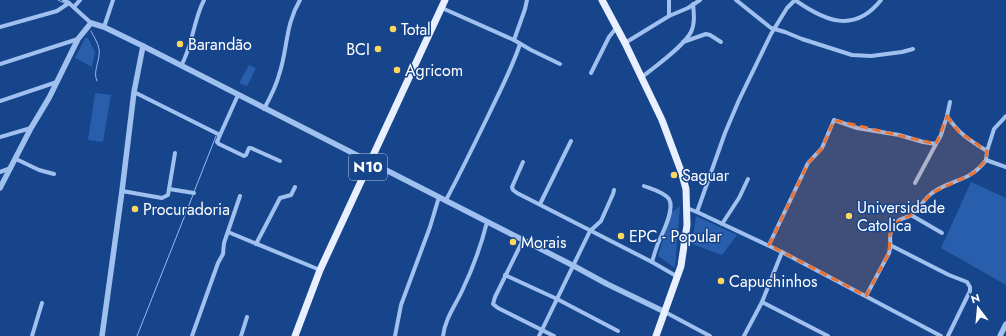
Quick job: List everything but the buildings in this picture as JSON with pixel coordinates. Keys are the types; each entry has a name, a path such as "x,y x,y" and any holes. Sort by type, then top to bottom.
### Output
{"main road":[{"name":"N10","path":"295,336 320,270 371,163 445,0"},
{"path":"602,0 642,77 671,141 686,189 687,208 684,246 678,277 656,336"}],"street":[{"path":"104,27 113,0"},
{"path":"181,66 189,51 198,13 204,0"},
{"path":"264,109 280,74 288,25 300,0"},
{"path":"514,40 526,9 527,0"},
{"path":"669,0 670,16"},
{"path":"625,43 700,0"},
{"path":"736,0 766,26 802,39 859,56 902,52 913,49"},
{"path":"697,212 725,133 742,94 774,29 788,8 795,0 823,16 843,22 860,18 875,7 881,0"},
{"path":"74,7 78,1"},
{"path":"0,27 53,12 63,8 67,2 91,23 104,27 142,46 446,200 607,284 665,312 704,335 710,336"},
{"path":"642,77 674,52 691,32 694,22 693,4"},
{"path":"442,8 514,40 560,64"},
{"path":"0,188 2,179 16,159 78,39 91,23"},
{"path":"591,73 608,37 617,27"},
{"path":"683,42 706,34 721,42"},
{"path":"0,64 78,39"},
{"path":"446,200 460,175 499,94 516,57 520,44"},
{"path":"102,336 134,92 142,46"},
{"path":"0,101 57,82"},
{"path":"134,92 220,135"},
{"path":"238,95 220,135 218,143 244,156 249,148 251,148 280,161"},
{"path":"915,183 941,135 950,102"},
{"path":"947,116 958,131 967,139 987,151"},
{"path":"866,296 889,252 890,235 899,219 911,215 932,193 969,176 982,165 986,160 987,151 994,129 1006,116"},
{"path":"769,245 808,163 822,148 834,120 857,128 898,135 936,144"},
{"path":"0,137 31,128"},
{"path":"540,204 571,141"},
{"path":"122,191 162,198 168,195 175,153"},
{"path":"16,159 39,170 54,174"},
{"path":"986,160 1006,167"},
{"path":"523,162 512,188 517,193 652,262 678,277"},
{"path":"0,172 11,168"},
{"path":"722,224 739,198 748,179"},
{"path":"644,186 666,196 670,201 665,229 652,262"},
{"path":"256,244 280,198 291,195 295,187"},
{"path":"169,189 194,193"},
{"path":"539,336 590,231 601,221 614,190"},
{"path":"192,336 218,263 223,254 228,232 240,196"},
{"path":"395,336 401,305 431,224 439,197"},
{"path":"687,208 769,245 942,336"},
{"path":"911,215 942,233"},
{"path":"443,336 447,319 456,305 477,256 487,222"},
{"path":"228,232 320,270"},
{"path":"523,240 505,276 494,302 495,306 554,336"},
{"path":"890,245 949,275 967,282 970,286 970,291 948,336"},
{"path":"744,336 762,302 782,252"},
{"path":"505,276 557,299 618,331"},
{"path":"762,302 828,336"},
{"path":"32,336 42,303"},
{"path":"241,336 247,317"},
{"path":"1000,336 1006,324"}],"highlighted area":[{"path":"947,116 958,131 987,151 986,160 974,173 932,193 911,215 896,223 890,235 889,253 866,296 769,245 808,163 822,148 834,120 936,144"}],"shaded area":[{"path":"85,38 88,38 95,52 92,67 75,58"},
{"path":"249,65 256,68 247,86 239,83"},
{"path":"95,93 111,95 103,142 88,140"},
{"path":"971,182 1006,198 1006,285 941,248"},
{"path":"680,206 675,268 658,256 671,213"},
{"path":"696,216 737,235 722,255 692,244"}],"waterway":[{"path":"58,0 66,4"},
{"path":"91,31 99,49 99,57 95,74 97,81"},
{"path":"194,192 216,136"},
{"path":"137,336 193,195"}],"place":[{"name":"Total","path":"393,29"},
{"name":"Barandão","path":"180,44"},
{"name":"BCI","path":"378,49"},
{"name":"Agricom","path":"397,70"},
{"name":"Saguar","path":"674,175"},
{"name":"Procuradoria","path":"135,209"},
{"name":"Universidade Catolica","path":"849,216"},
{"name":"EPC - Popular","path":"621,236"},
{"name":"Morais","path":"513,242"},
{"name":"Capuchinhos","path":"721,281"}]}
